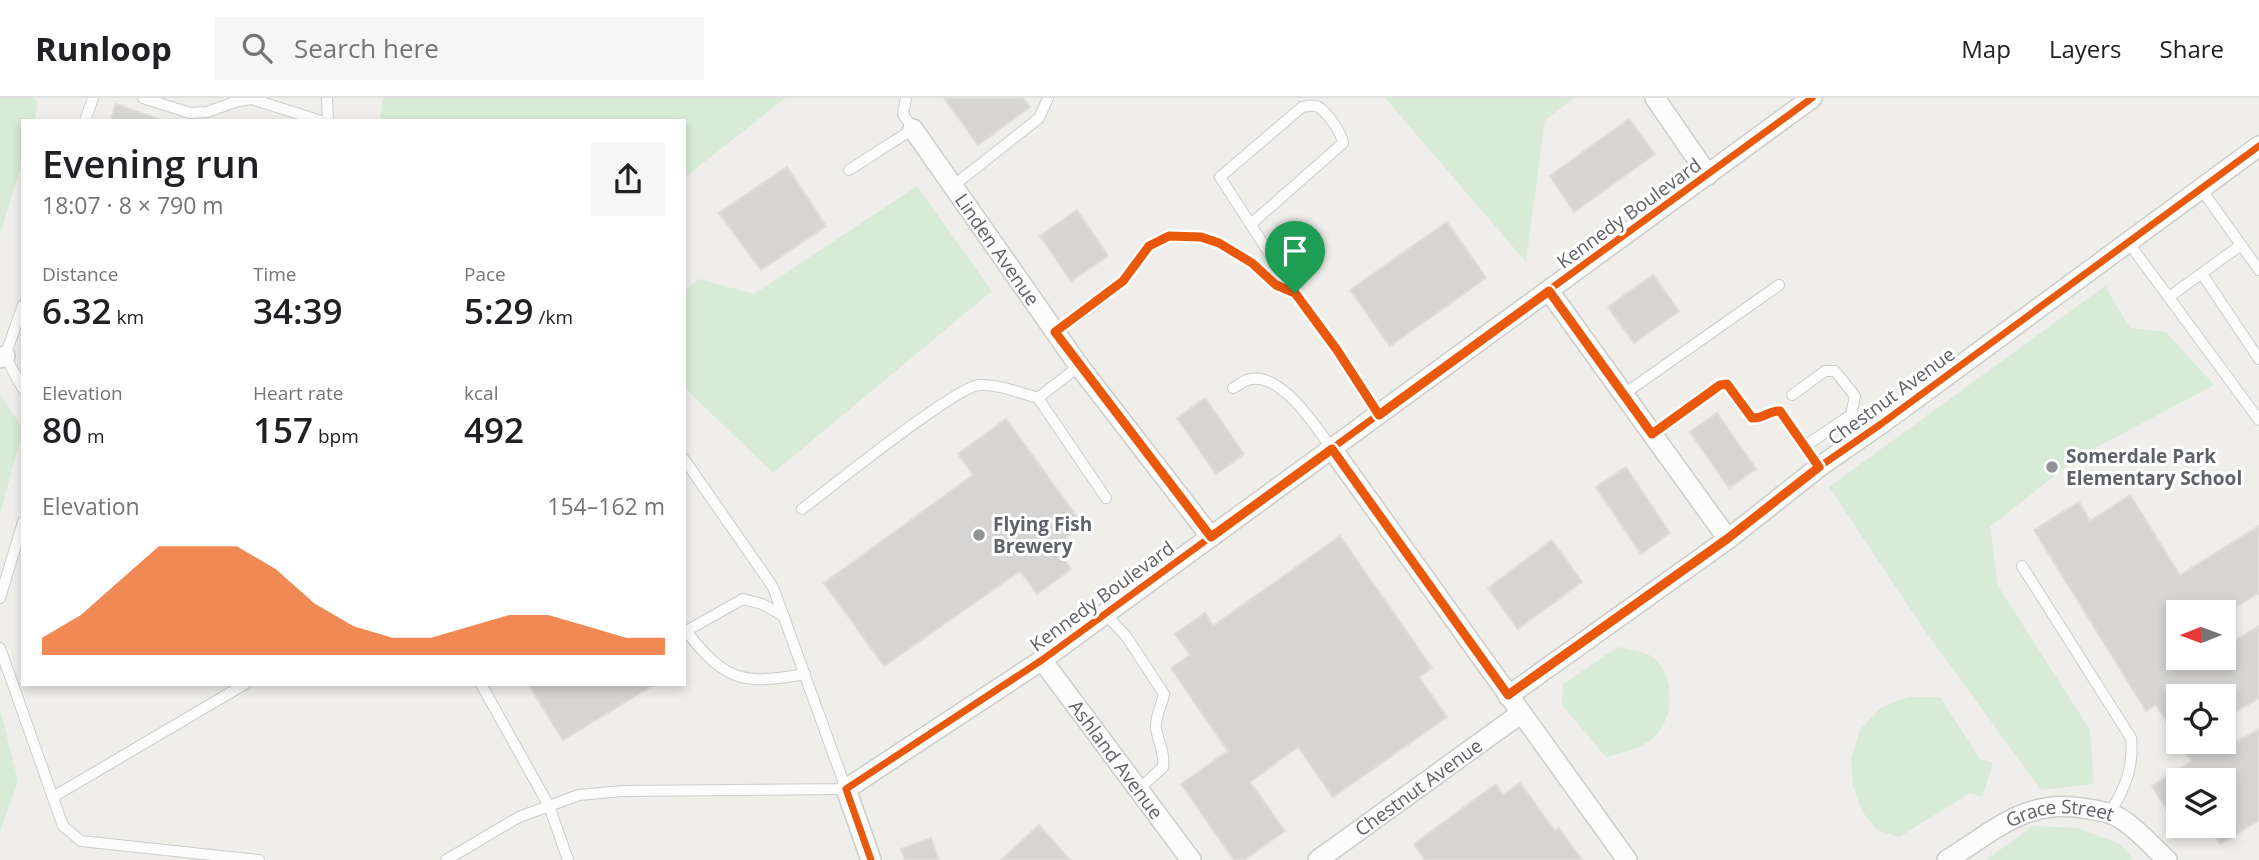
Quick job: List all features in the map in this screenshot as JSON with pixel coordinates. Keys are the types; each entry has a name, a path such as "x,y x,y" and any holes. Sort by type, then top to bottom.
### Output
{"street":[{"path":"1655,98 1708,175"},
{"name":"Kennedy Boulevard","path":"846,789 1042,660 1812,98"},
{"name":"Linden Avenue","path":"913,129 1079,366 1211,537"},
{"name":"Chestnut Avenue","path":"1508,695 1727,539 1819,467 2259,146"},
{"path":"1549,291 1727,539"},
{"path":"1332,449 1520,714 1628,860"},
{"name":"Ashland Avenue","path":"1042,660 1191,860"},
{"name":"Chestnut Avenue","path":"1318,860 1520,714"},
{"path":"846,789 871,860"},
{"name":"Grace Street","path":"1947,860 2019,815 2038,807 2069,805 2110,813 2123,820 2167,860"}],"lane":[{"path":"86,119 93,98"},
{"path":"143,98 190,113 207,112 252,99 315,119"},
{"path":"327,98 328,119"},
{"path":"849,170 913,129 903,114 906,98"},
{"path":"953,186 1039,118 1048,98"},
{"path":"1251,224 1343,143 1341,135 1319,107 1302,107 1220,177 1295,293 1337,350 1379,415"},
{"path":"2201,189 2259,270"},
{"path":"1055,332 1123,281 1149,246 1169,236 1201,237 1219,243 1252,263 1276,285 1295,293"},
{"path":"2128,242 2259,420"},
{"path":"2169,298 2241,245"},
{"path":"2202,274 2259,359"},
{"path":"1623,394 1779,285"},
{"path":"21,310 3,357 21,386"},
{"path":"1038,398 1079,366"},
{"path":"1792,395 1825,371 1835,371 1855,396 1851,415 1805,446"},
{"path":"1233,388 1250,379 1272,383 1295,400 1332,449"},
{"path":"1652,434 1720,385 1727,384 1752,418 1761,419 1774,411 1780,411 1819,467"},
{"path":"802,509 937,408 969,387 981,385 1038,398 1106,498"},
{"path":"446,860 519,817 579,795 622,791 846,789 773,587 686,462"},
{"path":"0,598 21,529"},
{"path":"2022,565 2131,738 2131,769 2110,813"},
{"path":"686,630 743,599 762,604 784,616"},
{"path":"1105,614 1126,636 1164,694 1156,729 1164,755 1163,767 1138,790"},
{"path":"686,632 723,670 741,679 772,680 805,674"},
{"path":"0,648 63,826 81,841 259,860"},
{"path":"53,797 242,686"},
{"path":"482,686 549,806 568,860"}],"green space":[{"path":"0,98 35,98 38,106 35,119 21,119 21,165 0,235"},
{"path":"383,98 785,98 686,176 686,119 380,119"},
{"path":"1385,98 1574,98 1545,120 1526,262"},
{"path":"917,186 992,291 773,473 686,389 686,289 699,279 754,294"},
{"path":"2105,286 2130,328 2166,332 2214,385 2078,457 1990,527 1998,586 2090,730 2094,784 2041,790 1923,628 1829,487"},
{"path":"0,394 21,426 21,436 0,514"},
{"path":"1618,647 1646,654 1661,666 1669,686 1669,708 1662,728 1650,740 1606,757 1562,705 1563,684"},
{"path":"1908,697 1940,697 1980,759 1993,763 1982,797 1970,793 1899,837 1877,830 1862,811 1853,786 1851,759 1860,730 1880,708"},
{"path":"0,708 18,781 0,832"},
{"path":"2033,826 2077,828 2120,844 2134,860 1986,860"}],"building":[{"path":"944,98 1023,98 1030,107 978,145"},
{"path":"116,104 158,119 111,119"},
{"path":"1629,119 1655,154 1574,212 1550,176"},
{"path":"787,167 826,226 761,270 719,213"},
{"path":"1077,210 1108,256 1071,281 1040,236"},
{"path":"1447,222 1486,278 1390,346 1350,290"},
{"path":"1653,275 1679,311 1634,343 1608,307"},
{"path":"1205,398 1244,454 1216,474 1177,418"},
{"path":"1717,413 1756,469 1729,488 1690,432"},
{"name":"Flying Fish Brewery","path":"1006,419 1083,525 1054,546 1071,569 1037,594 1020,571 884,666 824,583 973,475 958,454"},
{"path":"1626,467 1670,533 1641,554 1596,487"},
{"path":"2130,495 2180,575 2259,526 2259,593 2236,607 2236,600 2166,600 2166,670 2236,670 2236,640 2259,626 2259,698 2236,711 2236,684 2166,684 2166,721 2156,705 2146,711 2034,530 2079,502 2090,521"},
{"path":"1340,536 1432,668 1419,677 1447,717 1333,797 1298,747 1250,782 1285,831 1244,860 1234,860 1181,784 1228,751 1171,668 1190,655 1175,634 1205,613 1213,626"},
{"path":"1552,540 1582,582 1518,629 1488,588"},
{"path":"529,686 652,686 563,740"},
{"path":"2259,729 2259,820 2236,834 2236,768 2180,768 2191,761 2187,754 2236,754 2236,740"},
{"path":"2166,777 2166,809 2152,786"},
{"path":"1520,783 1555,831 1559,828 1582,860 1425,860 1414,844 1496,784 1503,795"},
{"path":"1039,825 1070,860 1001,860"},
{"path":"931,838 939,860 905,860 901,849"},
{"path":"2216,838 2230,838 2220,844"}],"cycle path":[{"path":"871,860 846,789 1042,660 1812,98"},
{"path":"1508,696 1728,539 1819,467 2259,146"}],"place":[{"name":"Somerdale Park Elementary School","path":"2052,467"},
{"name":"Flying Fish Brewery","path":"979,535"}],"route":[{"path":"1169,236 1201,237 1219,243 1252,263 1276,285 1295,293 1337,350 1379,415 1549,291 1652,434 1720,385 1727,384 1752,418 1761,419 1774,411 1780,411 1819,467 1727,539 1508,695 1332,449 1211,537 1055,332 1123,281 1149,246 1169,236"}]}
